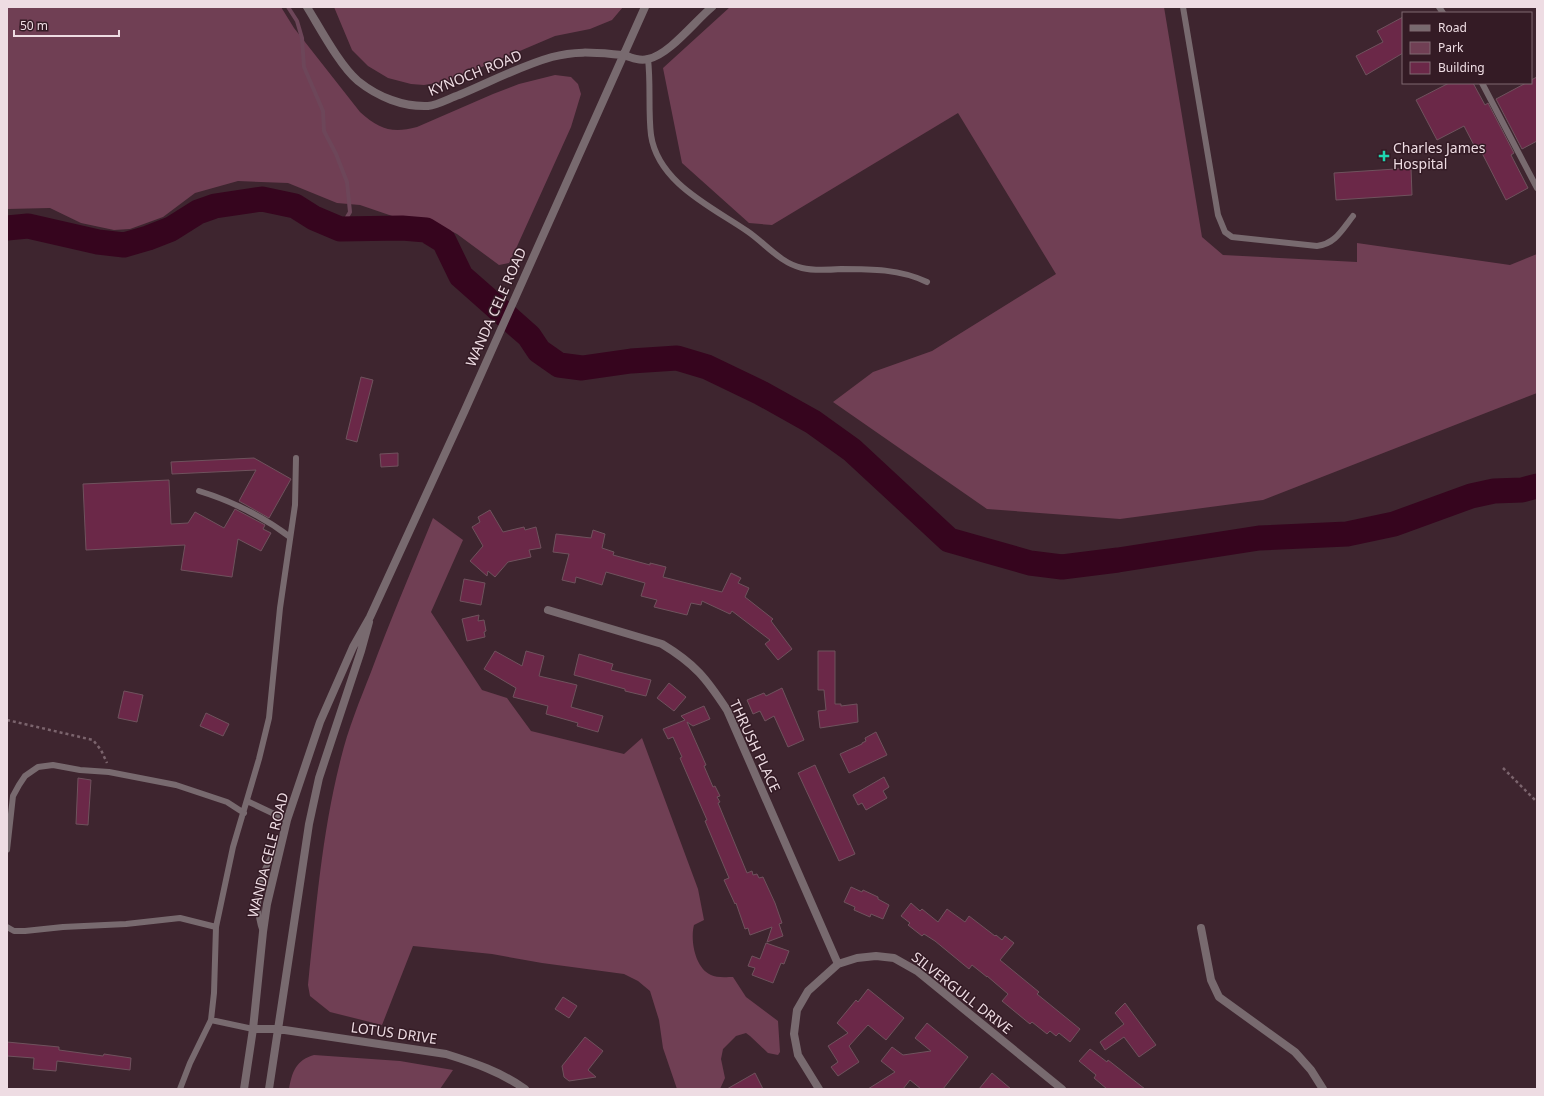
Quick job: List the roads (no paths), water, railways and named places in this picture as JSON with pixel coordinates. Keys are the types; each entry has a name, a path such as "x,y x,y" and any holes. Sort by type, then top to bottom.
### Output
{"street":[{"name":"KYNOCH ROAD","path":"307,7 345,67 358,81 378,94 395,102 412,105 429,106 551,57 576,52 624,55 638,60 648,59"},
{"name":"WANDA CELE ROAD","path":"244,1089 253,1029 263,932 268,904 287,820 320,722 353,647 370,617 465,410 645,7"},
{"path":"648,59 669,49 712,7"},
{"name":"THRUSH PLACE","path":"548,610 662,644 678,653 694,666 709,683 727,710 838,964"},
{"name":"WANDA CELE ROAD","path":"269,1089 309,824 319,778 361,651 370,617"},
{"path":"1201,928 1210,980 1219,997 1295,1052 1311,1070 1323,1089"},
{"name":"SILVERGULL DRIVE","path":"819,1089 798,1055 794,1034 797,1010 808,991 838,964 857,958 876,956 894,958 917,971 1062,1089"},
{"name":"LOTUS DRIVE","path":"253,1029 278,1029 446,1054 473,1062 509,1078 525,1089"}],"lane":[{"path":"1184,7 1218,214 1225,232 1232,237 1317,246 1326,245 1332,242 1354,216"},
{"path":"648,59 652,136 662,163 671,175 688,192 753,235 787,263 801,268 818,270 885,270 915,276 927,282"},
{"path":"1483,84 1537,188"},
{"path":"180,1089 190,1063 211,1020 214,993 216,927 233,846 248,801 268,718 280,608 295,505 296,458"},
{"path":"199,491 223,498 245,509 266,520 290,537"},
{"path":"7,850 13,796 18,785 26,776 38,767 53,765 80,770 109,772 176,785 227,802 244,813"},
{"path":"248,801 287,820"},
{"path":"7,927 14,931 126,924 180,918 216,927"},
{"path":"211,1020 253,1029"}],"waterway":[{"path":"288,7 297,21 302,38 304,67 323,111 324,131 336,154 347,182 350,212 340,229"},
{"path":"7,228 28,226 98,242 124,245 171,229 198,212 215,206 262,199 295,206 314,218 340,229 402,228 426,230 444,241 461,276 529,336 539,351 559,365 582,368 631,361 677,358 707,367 761,393 813,422 852,450 949,540 1030,563 1062,567 1118,560 1259,538 1347,534 1394,524 1471,496 1494,491 1522,490 1537,486"}],"place":[{"name":"Charles James Hospital","path":"1384,156"}]}
